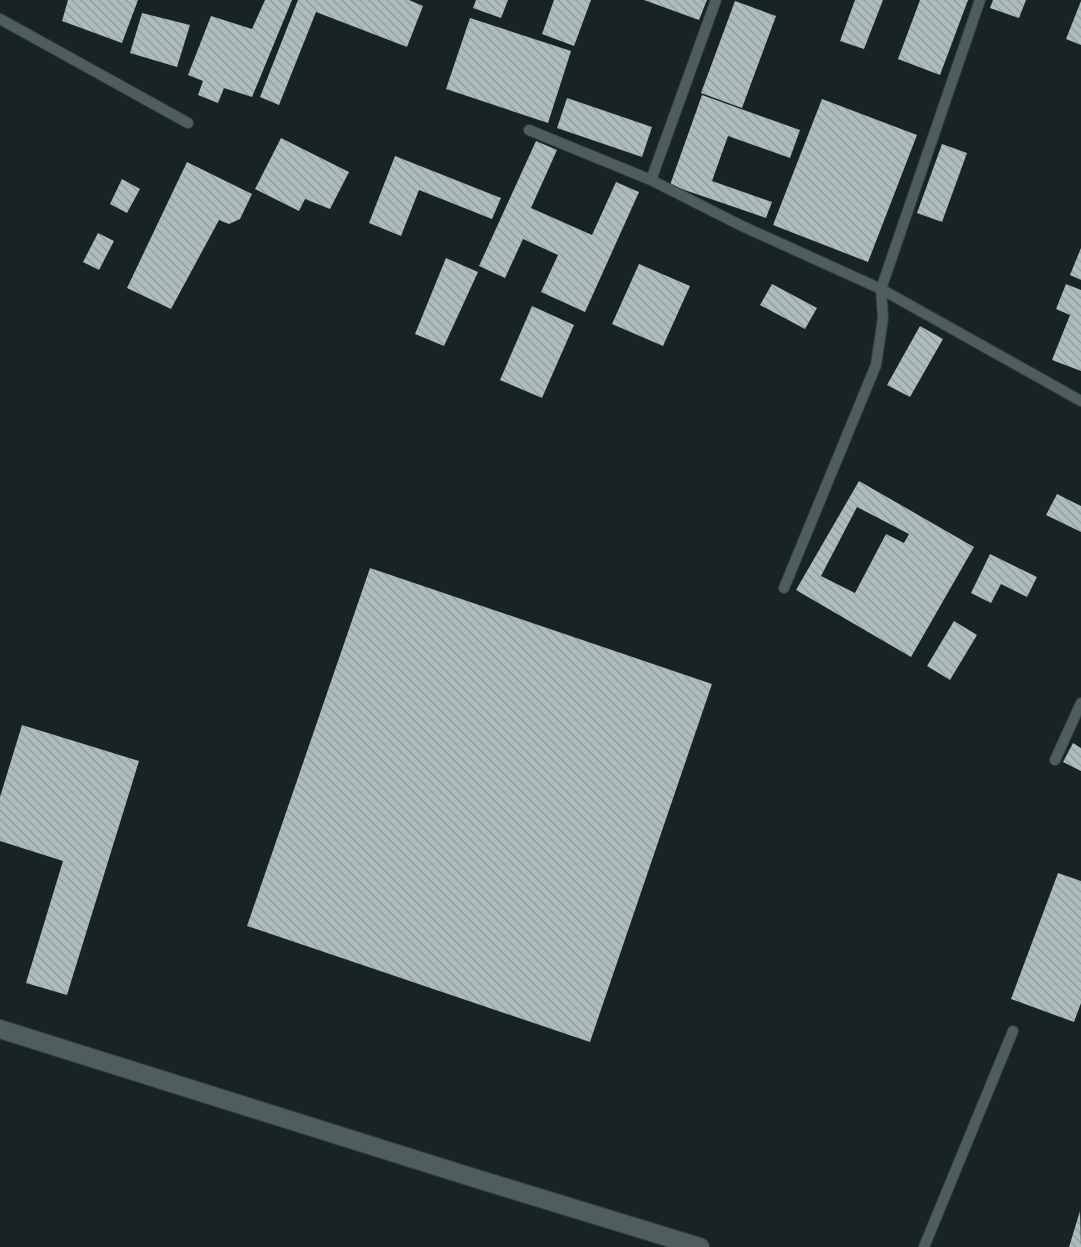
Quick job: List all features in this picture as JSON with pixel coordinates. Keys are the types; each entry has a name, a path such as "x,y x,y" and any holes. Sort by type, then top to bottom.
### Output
{"street":[{"path":"0,1029 459,1174 700,1247"}],"lane":[{"path":"651,180 716,0"},
{"path":"784,588 876,364 883,318 881,289 980,0"},
{"path":"0,19 188,123"},
{"path":"529,130 651,180 742,226 881,289 1081,401"},
{"path":"1054,760 1081,703"},
{"path":"924,1247 1013,1031"}],"building":[{"path":"68,0 138,0 122,43 62,21"},
{"path":"265,0 292,0 252,97 224,88 218,103 198,95 203,81 188,75 211,16 252,29"},
{"path":"298,0 409,0 423,6 407,47 316,12 279,105 260,97"},
{"path":"476,0 508,0 501,18 473,8"},
{"path":"554,0 591,0 574,46 542,34"},
{"path":"644,0 707,0 699,20"},
{"path":"855,0 883,0 864,49 840,41"},
{"path":"920,0 968,0 940,75 898,59"},
{"path":"993,0 1026,0 1019,18 990,8"},
{"path":"735,1 776,16 742,108 701,93"},
{"path":"1081,1 1081,45 1066,39"},
{"path":"142,13 190,25 177,67 130,53"},
{"path":"470,18 571,51 548,123 446,89"},
{"path":"702,95 800,130 790,158 728,136 712,181 772,202 766,218 670,185"},
{"path":"567,98 652,127 642,157 557,128"},
{"path":"822,99 917,135 868,262 773,225"},
{"path":"281,138 349,172 330,209 305,199 299,211 255,189"},
{"path":"536,141 557,150 531,208 592,235 616,182 639,192 585,312 541,292 558,255 523,239 505,278 479,266"},
{"path":"942,144 967,153 942,222 917,213"},
{"path":"395,156 501,198 492,219 419,190 401,236 369,223"},
{"path":"187,162 252,194 240,219 229,224 219,220 171,309 127,288"},
{"path":"122,179 140,189 127,213 110,204"},
{"path":"98,233 114,241 99,270 83,262"},
{"path":"1081,248 1081,280 1070,275"},
{"path":"446,258 478,272 444,346 415,334"},
{"path":"639,264 690,286 663,346 612,324"},
{"path":"772,284 817,308 805,329 760,305"},
{"path":"1066,284 1081,290 1081,371 1052,360 1070,315 1056,309"},
{"path":"532,306 574,325 542,398 500,380"},
{"path":"920,326 943,339 910,397 887,385"},
{"path":"859,481 974,547 911,657 796,590","holes":["857,507 909,534 904,543 886,534 855,593 821,576"]},
{"path":"1057,494 1081,506 1081,532 1046,515"},
{"path":"990,554 1037,577 1027,597 1001,584 991,603 971,593"},
{"path":"370,568 712,684 590,1042 247,926"},
{"path":"954,621 977,635 950,680 927,666"},
{"path":"22,725 139,761 67,995 26,983 63,861 0,841 0,797"},
{"path":"1073,743 1081,748 1081,771 1063,762"},
{"path":"1058,873 1081,881 1081,1003 1074,1022 1011,999"},
{"path":"1080,1211 1081,1247 1069,1247"}]}
